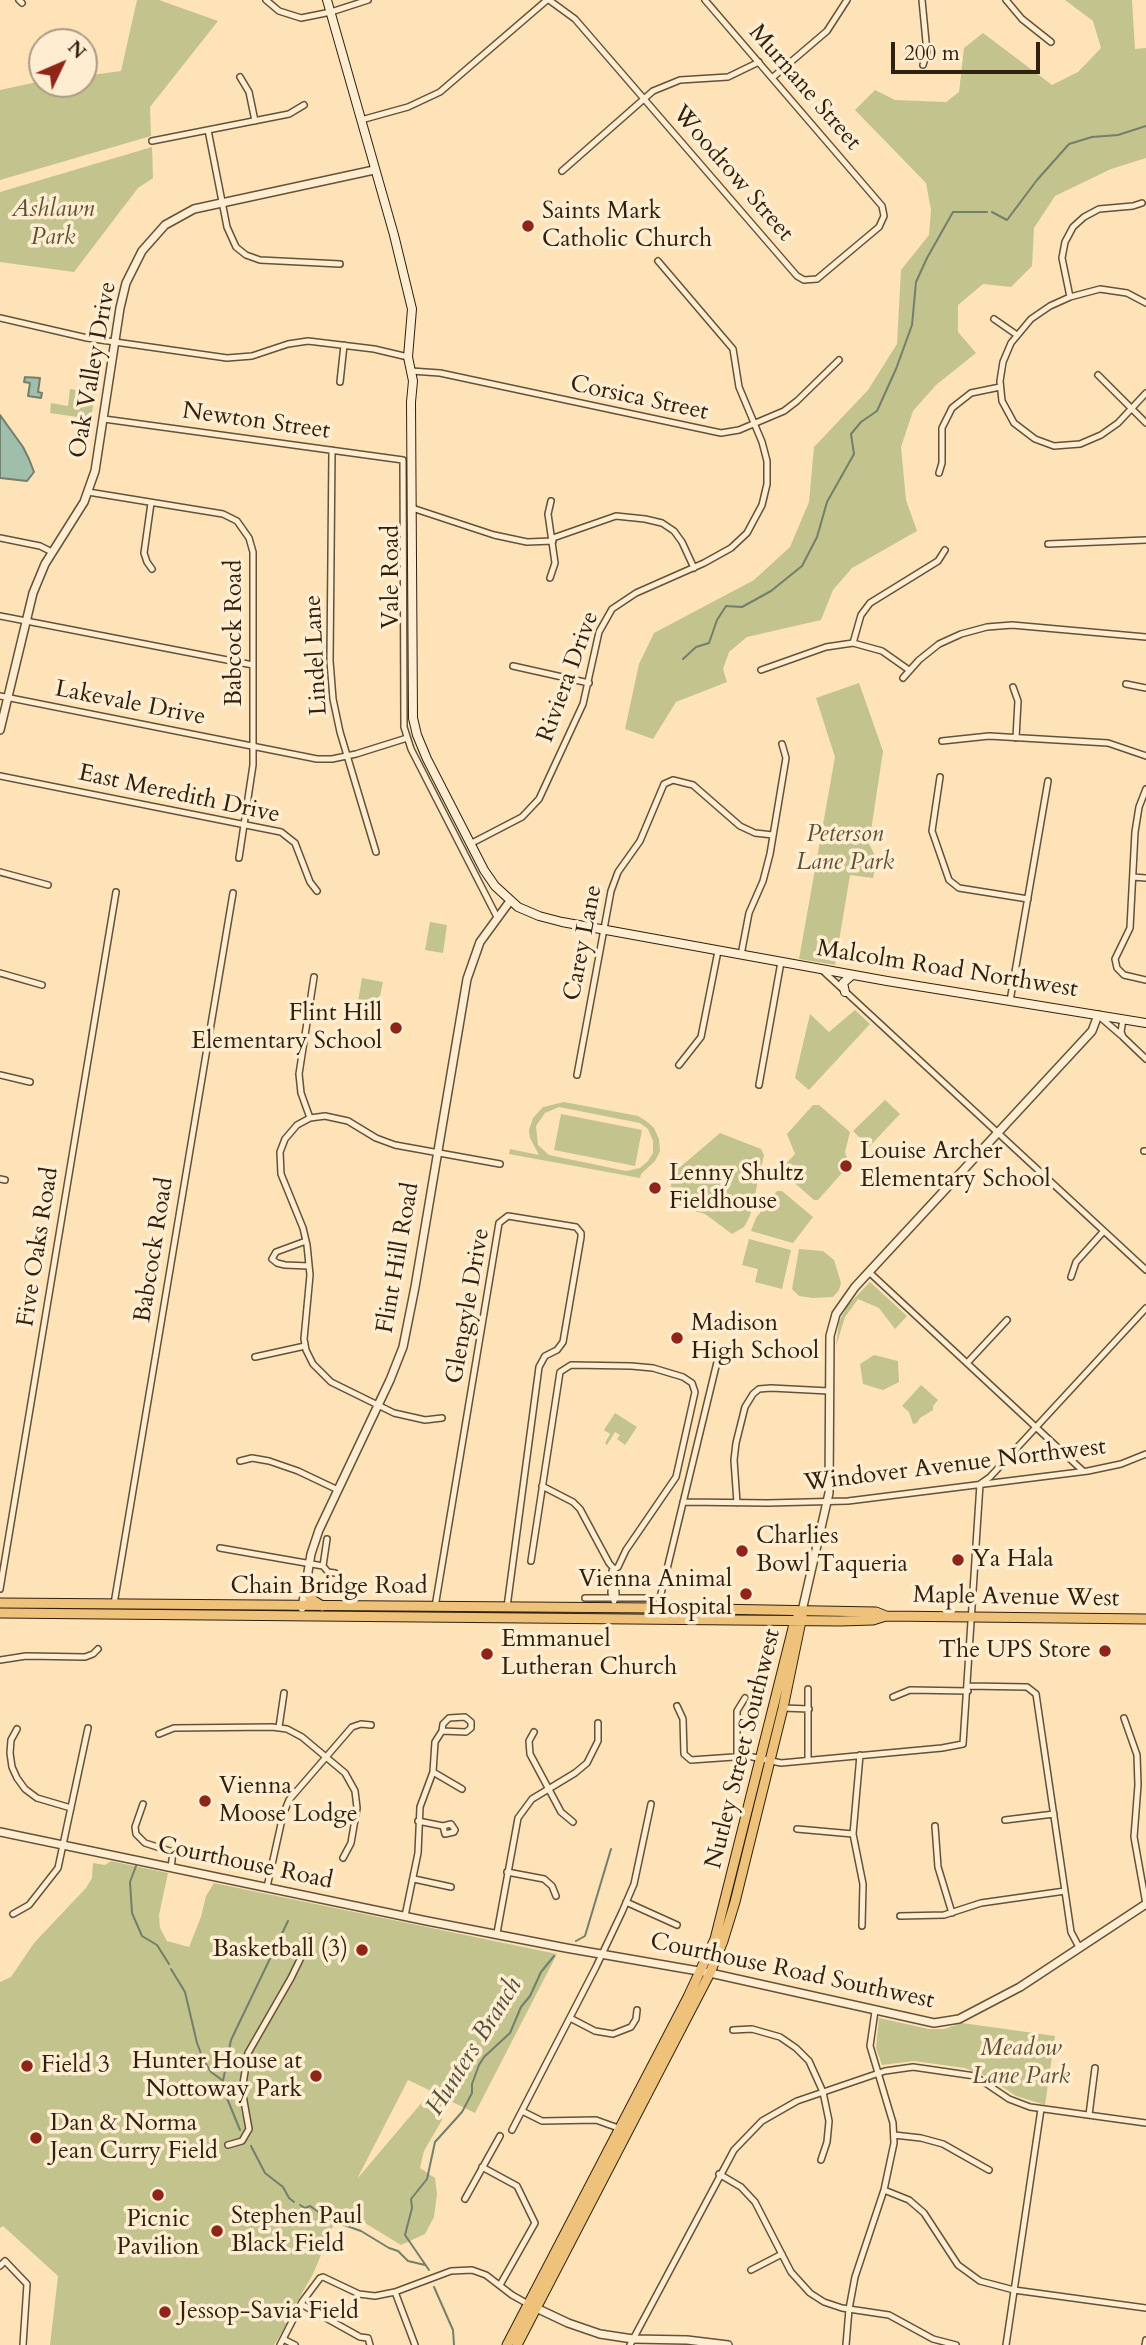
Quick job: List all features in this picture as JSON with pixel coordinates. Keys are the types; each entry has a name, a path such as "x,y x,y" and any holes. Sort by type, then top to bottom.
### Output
{"main road":[{"name":"Vale Road","path":"327,0 410,296 412,317 408,357 411,371 408,460 412,508 412,709 416,735 489,879 509,901 539,916 741,955"},
{"name":"Malcolm Road Northwest","path":"741,955 1146,1023"},
{"path":"845,992 844,981 852,975"},
{"path":"305,1587 311,1599 324,1606"},
{"name":"Chain Bridge Road","path":"0,1603 113,1609 658,1613"},
{"name":"Chain Bridge Road","path":"302,1611 324,1606 435,1612 614,1603 658,1613"},
{"name":"Chain Bridge Road","path":"0,1613 113,1609"},
{"name":"Maple Avenue West","path":"658,1613 873,1620 886,1616 1146,1619"},
{"name":"Nutley Street Southwest","path":"765,1760 783,1708 800,1617"},
{"name":"Nutley Street Southwest","path":"507,2345 532,2306 729,1925 800,1617"},
{"name":"Nutley Street Southwest","path":"517,2345 532,2306"}],"street":[{"path":"266,0 279,11 293,16 309,17 368,0"},
{"name":"Murnane Street","path":"705,0 877,199"},
{"path":"772,78 827,31 847,0"},
{"path":"922,0 927,52 923,65"},
{"path":"1006,0 1022,19 1051,42"},
{"path":"360,120 408,107 440,92 544,1"},
{"name":"Woodrow Street","path":"544,1 575,19 788,266 804,280 823,275 879,227 884,216 877,199"},
{"path":"562,171 653,91 672,82 728,77 759,62"},
{"path":"240,77 249,92 255,121"},
{"path":"152,141 289,114 304,105"},
{"path":"208,130 229,236 236,247 246,255 266,261 340,264"},
{"name":"Oak Valley Drive","path":"0,730 4,697 35,586 52,552 77,516 99,457 114,342 126,283 138,258 165,225 184,213 222,202 374,170"},
{"path":"1070,297 1062,258 1065,242 1073,227 1099,209 1129,207 1142,202"},
{"name":"Riviera Drive","path":"470,844 514,822 533,807 583,704 599,632 612,609 636,593 721,555 739,541 753,524 762,505 767,484 767,461 739,387 733,349 658,261"},
{"path":"1146,303 1127,293 1110,289 1092,290 1070,297 1040,312 1017,335 1003,362 1000,387 1005,408 1014,424 1035,439 1054,446 1072,446 1092,440 1110,430 1146,393"},
{"path":"0,318 114,342 227,358 252,356 298,342 344,345 408,357"},
{"path":"994,319 1017,335"},
{"path":"340,382 344,345"},
{"name":"Corsica Street","path":"411,371 440,373 713,433 730,432 774,416 793,404 839,360"},
{"path":"1098,375 1146,423"},
{"path":"939,473 942,463 942,428 951,408 971,393 1000,387"},
{"name":"Newton Street","path":"104,419 408,460"},
{"name":"Lindel Lane","path":"332,450 331,678 336,716 376,852"},
{"path":"408,460 402,712 407,738 497,917"},
{"name":"Babcock Road","path":"88,492 223,514 237,521 246,532 253,552 253,746 252,778 239,858"},
{"path":"550,578 555,563 548,514 551,501"},
{"path":"151,503 145,553 152,569"},
{"path":"412,508 487,533 527,542 553,539 616,516 645,519 662,523 674,531 694,568"},
{"path":"0,538 40,546 52,552"},
{"path":"1048,544 1146,540"},
{"path":"853,643 858,622 870,603 938,561 945,550"},
{"path":"0,617 253,665"},
{"path":"903,678 928,652 950,638 987,627 1012,625 1146,637"},
{"path":"761,670 826,647 853,643 882,651 909,670"},
{"path":"513,666 589,683"},
{"path":"1126,684 1146,688"},
{"path":"1013,687 1018,701 1016,738"},
{"name":"Lakevale Drive","path":"4,697 317,759 347,756 416,735"},
{"path":"942,741 977,737 1108,743 1146,756"},
{"path":"741,955 747,921 767,870 786,758 782,744"},
{"name":"East Meredith Drive","path":"0,776 277,831 292,838 299,848 310,882 317,891"},
{"path":"940,776 932,835 949,880 959,888 1028,899"},
{"name":"Carey Lane","path":"577,1074 614,878 640,841 662,787 667,781 673,780 693,785 740,826 755,833 773,835"},
{"path":"1010,1001 1048,780"},
{"path":"1146,789 1136,820 1130,928 1116,954 1116,964 1124,975 1146,980"},
{"path":"0,872 48,885"},
{"path":"1133,877 1146,878"},
{"name":"Five Oaks Road","path":"0,1589 117,892"},
{"name":"Babcock Road","path":"113,1609 233,893"},
{"name":"Flint Hill Road","path":"302,1611 309,1565 319,1530 398,1362 407,1330 470,965 480,942 509,901"},
{"path":"679,1065 701,1037 718,951"},
{"path":"759,1085 781,962"},
{"path":"822,970 1146,1270"},
{"path":"0,973 42,985"},
{"path":"310,1118 301,1093 299,1073 314,977"},
{"path":"800,1617 828,1502 830,1336 833,1322 847,1296 1092,1031 1098,1015 1146,1059"},
{"path":"1123,1019 1123,1037"},
{"path":"0,1075 30,1082"},
{"path":"442,1418 415,1419 394,1413 325,1377 313,1364 305,1346 304,1329 309,1266 306,1241 281,1174 279,1159 282,1146 297,1125 310,1118 325,1116 341,1118 386,1142 500,1164"},
{"name":"Glengyle Drive","path":"435,1612 499,1223 504,1217 512,1216 576,1227 581,1237 564,1342 557,1350 545,1356 539,1367 507,1607"},
{"path":"1071,1277 1076,1262 1103,1232"},
{"path":"306,1241 276,1252 272,1259 285,1265 309,1266"},
{"path":"869,1272 1083,1471"},
{"path":"677,1706 683,1719 684,1754 691,1760 737,1757 781,1763 963,1744 980,1484 990,1477 1146,1308"},
{"path":"968,1362 1007,1320"},
{"path":"255,1357 305,1346"},
{"path":"658,1613 718,1357"},
{"path":"531,1561 557,1377 563,1369 571,1365 631,1366 653,1368 688,1379 694,1387 695,1397 676,1476 611,1574 614,1603"},
{"path":"737,1503 734,1460 736,1443 745,1407 753,1394 771,1388 829,1391"},
{"name":"Windover Avenue Northwest","path":"683,1502 828,1502 1083,1471 1109,1467 1146,1454"},
{"path":"240,1461 252,1458 269,1461 338,1490"},
{"path":"542,1486 577,1505 614,1569"},
{"path":"323,1566 327,1539"},
{"path":"220,1548 323,1566 328,1572 335,1573"},
{"path":"585,1598 614,1603 660,1598"},
{"path":"0,1660 26,1656 85,1657 98,1649"},
{"path":"893,1697 910,1690 968,1688 1027,1688 1036,1694 1071,1935 1079,1947"},
{"path":"808,1689 808,1760"},
{"path":"279,1727 284,1693"},
{"path":"737,1757 737,1712 745,1698"},
{"path":"783,1708 809,1709"},
{"path":"405,1916 418,1853 418,1821 422,1796 433,1772 433,1747 443,1724 449,1718 465,1717 471,1722 471,1728 466,1732 442,1731"},
{"path":"1124,1717 1137,1755 1134,1837 1146,1904"},
{"path":"497,1933 518,1818 532,1799 587,1763 598,1741 598,1723"},
{"path":"267,1887 286,1806 352,1727 370,1725"},
{"path":"159,1734 174,1728 279,1727 302,1737 349,1779 356,1799 351,1843 343,1858"},
{"path":"13,1914 29,1905 58,1868 88,1728"},
{"path":"17,1729 11,1740 10,1753 17,1778 25,1789 37,1798 71,1808"},
{"path":"534,1732 529,1741 529,1751 561,1812 573,1822"},
{"path":"860,1755 853,1834 863,1884 862,1926"},
{"path":"433,1772 461,1789"},
{"path":"143,1804 135,1827 136,1833 145,1843 173,1852 171,1868"},
{"path":"512,2130 603,1954 634,1884 651,1804"},
{"path":"1005,1820 1054,1814"},
{"path":"418,1821 443,1826"},
{"path":"935,1826 938,1867 951,1913"},
{"path":"797,1829 853,1834"},
{"name":"Courthouse Road","path":"0,1832 483,1931"},
{"path":"507,1872 544,1879 552,1886 556,1896"},
{"path":"414,1879 451,1887"},
{"path":"900,1916 934,1916 981,1903 1065,1891"},
{"path":"626,1902 677,1925"},
{"name":"Courthouse Road Southwest","path":"483,1931 706,1972 925,2022 951,2022 1020,1987 1146,1904"},
{"path":"228,2144 242,2141 249,2129 242,2088 244,2063 250,2048 291,1978 311,1937"},
{"path":"570,2018 595,2031 613,2034 631,2027 637,2010"},
{"path":"846,2345 849,2309 860,2260 884,2190 893,2154 891,2113 870,2046 875,2011"},
{"path":"733,2031 752,2029 771,2034 789,2042 809,2061 823,2092 830,2121 828,2142 821,2160"},
{"path":"632,2342 719,2174 742,2139 784,2106 877,2073 913,2067 968,2074 982,2080 1009,2099 1041,2109 1146,2123"},
{"path":"1089,2115 1095,2068"},
{"path":"1006,2345 1041,2109"},
{"path":"522,2111 542,2120 596,2120 623,2130"},
{"path":"894,2135 943,2144 989,2170"},
{"path":"465,2199 500,2136"},
{"path":"482,2167 517,2186 535,2223 499,2285"},
{"path":"719,2174 741,2187 755,2202 796,2280 810,2293 833,2306 889,2315 933,2339 956,2345"},
{"path":"884,2190 909,2200 924,2213 952,2258 980,2281 1014,2290 1146,2308"},
{"path":"751,2270 782,2254"},
{"path":"0,2266 5,2261 27,2284 23,2345"},
{"path":"295,2345 282,2342 301,2304 317,2281 323,2277 368,2296 381,2296 459,2269 480,2272 532,2306 600,2334 632,2342 687,2340 728,2345"},
{"path":"395,2292 415,2345"},
{"path":"301,2304 360,2337 368,2338 370,2345"},
{"path":"1145,2345 1146,2340"}],"green space":[{"name":"Ashlawn Park","path":"137,0 159,0 218,21 150,107 151,136 0,180 0,90 28,84 28,98 98,98 98,74 121,71"},
{"path":"1065,0 1132,0 1135,49 1146,48 1146,158 1111,169 1055,196 1034,228 1032,266 1011,287 983,284 958,305 958,332 976,353 936,385 913,411 901,447 906,500 917,531 852,568 833,590 821,620 747,637 729,652 723,669 727,682 676,702 653,739 625,729 639,664 654,633 754,580 790,547 809,502 814,447 868,390 897,344 901,270 929,235 931,210 926,183 855,110 875,90 895,100 946,102 959,92 964,48 983,33 1052,85 1078,72 1101,48 1093,21"},
{"name":"Ashlawn Park","path":"152,147 153,178 138,188 74,272 0,262 0,192"},
{"path":"70,389 95,393 91,419 50,413 51,403 68,406"},
{"name":"Peterson Lane Park","path":"859,683 883,751 869,844 877,859 873,878 850,875 835,965 799,959 835,757 816,698"},
{"path":"430,922 447,925 443,953 425,950"},
{"path":"362,978 383,982 380,996 368,1004 366,1015 362,1015 361,1020 357,1019 356,1013"},
{"path":"855,1010 870,1024 809,1090 795,1078 810,1014 829,1032"},
{"path":"885,1100 900,1114 869,1147 853,1131"},
{"path":"564,1102 638,1116 654,1128 660,1151 640,1178 509,1154 510,1149 539,1155 529,1130 533,1118 543,1107","holes":["559,1107 640,1123 648,1129 653,1141 653,1153 640,1168 626,1171 549,1155 538,1145 536,1126 545,1113"]},
{"path":"813,1105 819,1105 850,1132 845,1152 849,1165 818,1200 814,1200 780,1170 795,1154 787,1134"},
{"path":"561,1114 642,1130 635,1166 554,1150"},
{"path":"720,1133 761,1149 764,1155 750,1216 744,1227 732,1234 705,1214 679,1207 671,1186 672,1176 678,1169"},
{"path":"777,1191 782,1191 813,1217 793,1243 751,1231 756,1218"},
{"path":"749,1239 791,1250 782,1289 755,1282 758,1269 742,1265"},
{"path":"799,1249 823,1251 834,1260 841,1283 833,1297 799,1296 792,1289"},
{"path":"870,1282 907,1316 895,1329 879,1308 858,1299 845,1317 836,1346 839,1322 847,1306"},
{"path":"874,1355 898,1361 899,1382 883,1390 863,1384 860,1364"},
{"path":"921,1385 938,1400 933,1410 913,1424 909,1412 902,1406"},
{"path":"615,1413 637,1427 625,1445 617,1439 620,1435 615,1432 607,1445 605,1443 610,1434 604,1430"},
{"path":"111,1861 168,1873 159,1915 160,1928 167,1941 189,1947 206,1896 214,1883 557,1954 475,2113 444,2098 442,2120 424,2151 420,2168 435,2178 437,2194 434,2217 425,2234 401,2245 342,2209 319,2254 321,2255 313,2274 291,2309 284,2322 287,2324 274,2345 50,2345 58,2276 3,2226 0,2228 0,1982 11,1977 34,1943 86,1888 92,1878 93,1863 105,1865","holes":["408,2080 429,2090 429,2094 357,2179"]},
{"name":"Meadow Lane Park","path":"879,2018 929,2029 944,2029 962,2023 1055,2036 1045,2105 1016,2096 988,2077 965,2068 914,2061 882,2065 876,2048"}],"shaded area":[{"path":"25,377 40,378 38,392 42,393 41,398 28,396 30,383 24,382"},
{"path":"0,415 29,459 34,472 27,481 0,478"}],"waterway":[{"path":"992,212 1007,220 1069,144 1092,137 1118,135 1146,126"},
{"path":"683,659 696,647 709,643 717,620 726,606 742,607 771,591 802,566 817,537 827,502 854,454 851,434 861,422 877,411 896,369 912,325 916,282 927,258 953,212 987,212"},
{"name":"Hunters Branch","path":"576,1941 585,1936 611,1849"},
{"path":"136,1866 130,1882 132,1913 142,1936 157,1945 169,1964"},
{"path":"240,2130 222,2086 231,2040 288,1921"},
{"name":"Hunters Branch","path":"429,2270 405,2235 412,2208 411,2199 427,2179 435,2142 462,2112 472,2093 472,2084 479,2065 510,2033 521,2007 530,1996 541,1972 554,1956"},
{"path":"171,1969 185,1992 203,2059 211,2072 222,2080"},
{"path":"251,2146 265,2173 283,2187 294,2202"},
{"path":"300,2205 305,2208 310,2206 330,2220 361,2231 398,2251 408,2261 425,2265"},
{"name":"Hunters Branch","path":"434,2287 453,2330 454,2345"}],"place":[{"name":"Saints Mark Catholic Church","path":"528,226"},
{"name":"Flint Hill Elementary School","path":"396,1028"},
{"name":"Louise Archer Elementary School","path":"846,1166"},
{"name":"Lenny Shultz Fieldhouse","path":"655,1188"},
{"name":"Madison High School","path":"677,1338"},
{"name":"Charlies Bowl Taqueria","path":"742,1551"},
{"name":"Ya Hala","path":"958,1560"},
{"name":"Vienna Animal Hospital","path":"746,1594"},
{"name":"The UPS Store","path":"1105,1651"},
{"name":"Emmanuel Lutheran Church","path":"487,1654"},
{"name":"Vienna Moose Lodge","path":"205,1801"},
{"name":"Basketball (3)","path":"362,1950"},
{"name":"Field 3","path":"27,2066"},
{"name":"Hunter House at Nottoway Park","path":"316,2076"},
{"name":"Dan & Norma Jean Curry Field","path":"36,2138"},
{"name":"Picnic Pavilion","path":"158,2195"},
{"name":"Stephen Paul Black Field","path":"217,2231"},
{"name":"Jessop-Savia Field","path":"165,2312"}]}
